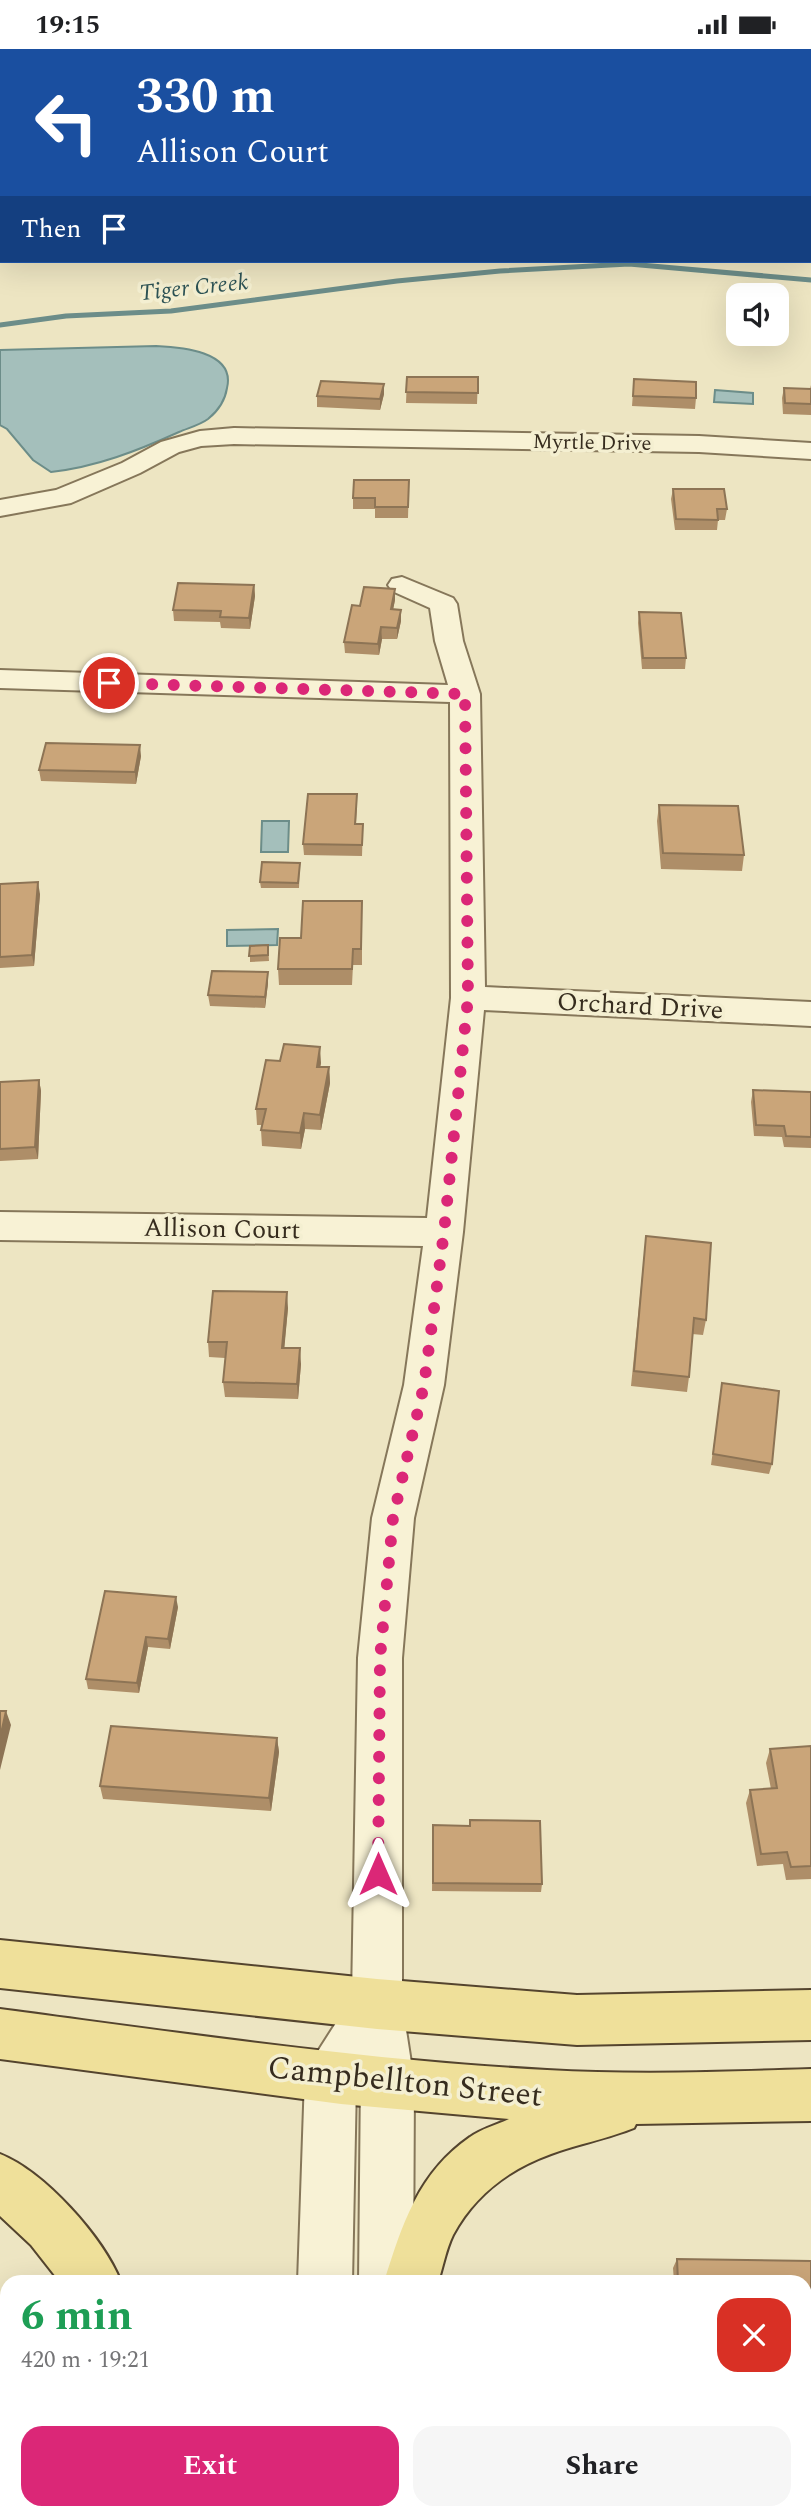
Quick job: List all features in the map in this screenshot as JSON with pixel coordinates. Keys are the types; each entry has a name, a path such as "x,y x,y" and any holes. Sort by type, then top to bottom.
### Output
{"main road":[{"path":"0,1964 377,2004 577,2020 811,2015"},
{"name":"Campbellton Street","path":"0,2034 331,2077 545,2096 657,2099 811,2095"},
{"path":"413,2275 429,2224 456,2184 489,2155 546,2129 657,2099"},
{"path":"0,2180 50,2227 88,2275"}],"street":[{"name":"Myrtle Drive","path":"0,508 62,497 131,468 170,447 200,439 234,436 699,444 811,451"},
{"path":"386,2275 388,2082 377,2004 380,1658 393,1518 424,1385 444,1232 468,998 465,694 449,641 443,604 402,586"},
{"path":"0,679 465,694"},
{"name":"Orchard Drive","path":"468,998 811,1014"},
{"name":"Allison Court","path":"0,1226 444,1232"},
{"path":"325,2275 331,2077 377,2004"}],"water":[{"path":"156,346 204,353 223,366 228,376 226,393 221,405 208,419 116,457 51,472 33,460 7,429 0,425 0,350"},
{"path":"715,390 753,393 753,404 714,402"},
{"path":"262,821 289,821 288,852 261,852"},
{"path":"278,929 277,945 227,946 227,930"}],"building":[{"path":"407,377 478,377 478,393 406,392"},
{"path":"634,379 696,382 696,398 633,396"},
{"path":"321,381 384,384 380,399 317,396"},
{"path":"784,388 811,389 811,404 785,403"},
{"path":"354,480 409,480 408,507 375,507 375,498 353,498"},
{"path":"673,489 724,489 727,509 717,509 718,520 676,519"},
{"path":"178,583 254,585 249,618 220,617 221,611 173,610"},
{"path":"364,587 395,589 391,609 401,610 397,628 381,627 378,644 344,642 352,605 360,606"},
{"path":"639,612 681,613 686,658 643,658"},
{"path":"46,743 140,745 135,772 39,770"},
{"path":"308,794 357,794 355,824 363,824 362,845 303,844"},
{"path":"659,805 738,806 744,855 663,853"},
{"path":"262,862 300,863 298,883 260,882"},
{"path":"38,882 32,955 0,957 0,884"},
{"path":"303,901 362,901 361,949 353,949 352,969 278,969 280,938 301,938"},
{"path":"268,945 268,955 249,956 250,946"},
{"path":"212,971 268,972 265,997 208,995"},
{"path":"284,1044 320,1047 317,1067 329,1067 320,1115 304,1113 300,1133 261,1130 266,1109 256,1109 266,1060 280,1061"},
{"path":"39,1080 35,1147 0,1149 0,1082"},
{"path":"753,1090 811,1092 811,1137 786,1136 784,1126 756,1125"},
{"path":"646,1236 711,1243 706,1320 694,1318 689,1377 634,1371"},
{"path":"213,1291 287,1292 282,1348 300,1348 297,1384 223,1382 227,1342 208,1342"},
{"path":"722,1383 779,1391 772,1464 713,1454"},
{"path":"105,1591 176,1597 168,1639 146,1637 137,1683 86,1679"},
{"path":"0,1711 6,1711 0,1738"},
{"path":"111,1726 277,1738 269,1798 100,1786"},
{"path":"811,1746 811,1866 791,1867 787,1852 761,1854 750,1790 777,1788 770,1749"},
{"path":"470,1820 540,1821 542,1884 433,1883 433,1825 470,1826"},
{"path":"677,2259 811,2261 811,2275 678,2275"}],"waterway":[{"name":"Tiger Creek","path":"0,325 66,316 171,311 397,281 500,271 629,264 811,280"}],"route":[{"path":"109,683 465,694 468,998 444,1232 424,1385 393,1518 380,1658 378,1874"}]}
